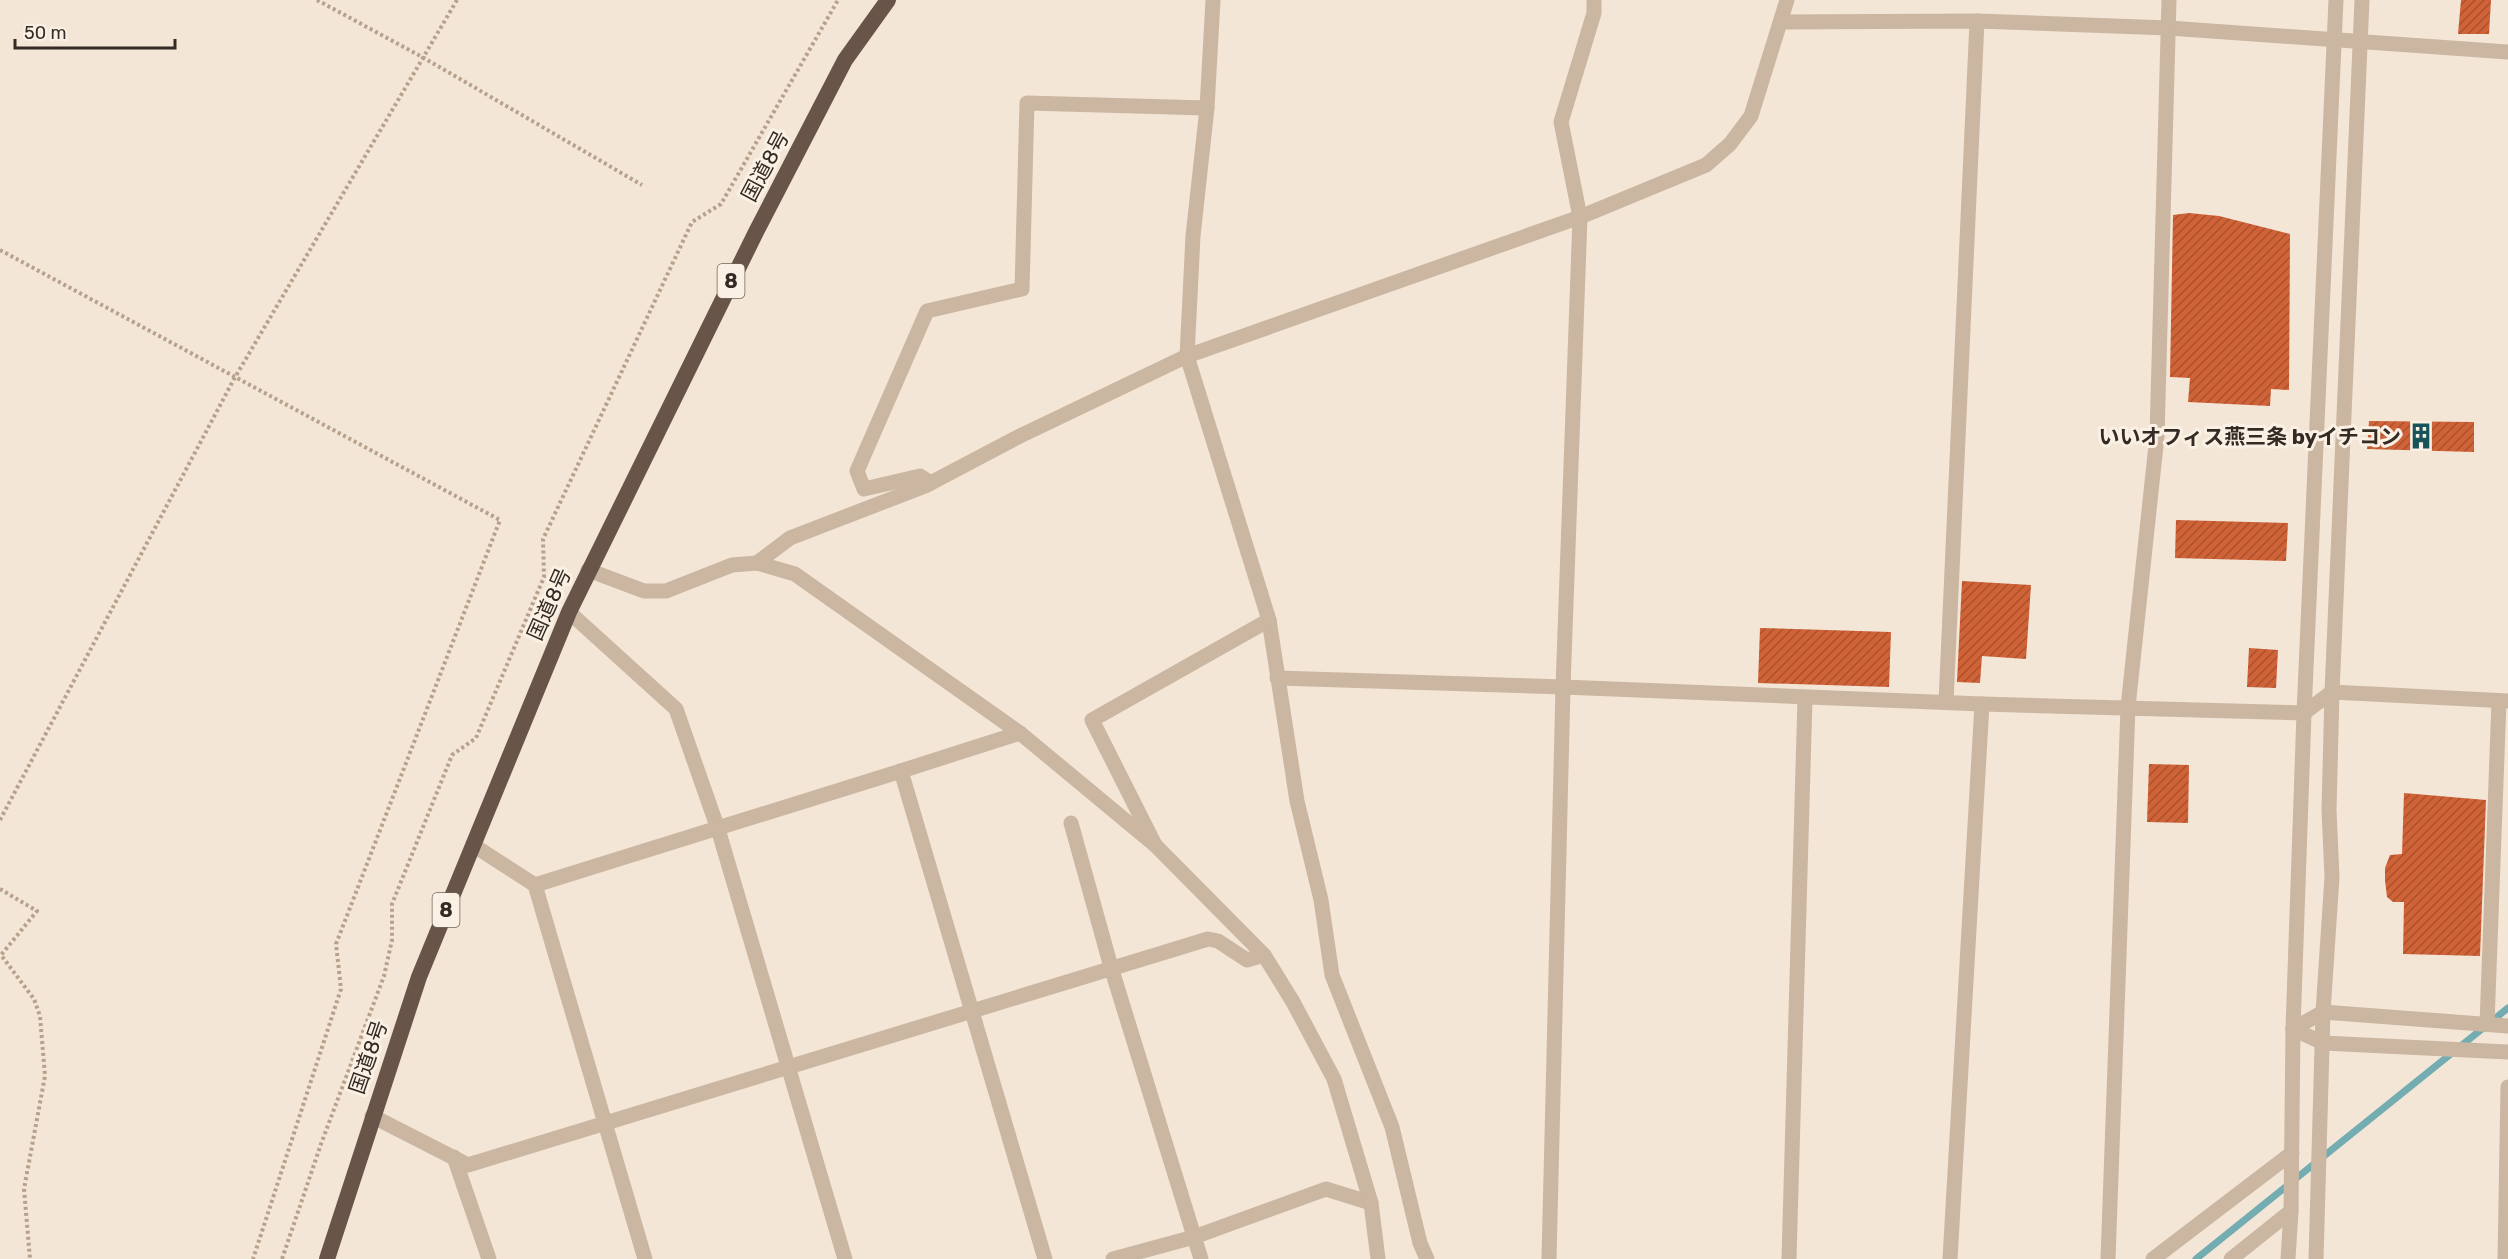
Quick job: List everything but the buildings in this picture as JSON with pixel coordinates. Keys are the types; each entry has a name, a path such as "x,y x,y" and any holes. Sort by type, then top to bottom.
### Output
{"highway":[{"name":"国道8号","path":"327,1259 419,977 569,612 756,232 845,60 888,0"}],"street":[{"path":"1213,0 1207,108 1193,236 1187,356 1269,620 1297,801 1321,900 1332,975 1392,1127 1420,1243 1427,1259"},
{"path":"1549,1259 1563,687 1580,217 1561,122 1594,13 1594,0"},
{"path":"757,563 790,538 931,483 1020,436 1187,356 1580,217 1706,165 1730,144 1751,116 1787,0"},
{"path":"2108,1259 2128,707 2157,436 2169,0"},
{"path":"2288,1259 2304,712 2336,0"},
{"path":"2316,1259 2322,1138 2323,1012 2332,877 2329,810 2332,692 2362,0"},
{"path":"1781,22 1977,21 2169,28 2508,52"},
{"path":"1946,702 1977,21"},
{"path":"931,483 920,476 864,489 857,471 927,311 1022,289 1027,103 1207,108"},
{"path":"588,570 644,591 666,591 732,565 757,563 795,574 1020,733 1155,845 1264,955 1293,1002 1334,1079 1371,1203 1378,1259"},
{"path":"569,612 676,709 718,829 845,1259"},
{"path":"1155,845 1092,720 1269,620"},
{"path":"1277,678 1982,704 2304,712 2332,692 2503,701 2487,1017"},
{"path":"1789,1259 1805,698"},
{"path":"1950,1259 1982,704"},
{"path":"534,885 1020,733"},
{"path":"901,771 1045,1259"},
{"path":"1071,824 1111,967 1201,1259"},
{"path":"473,845 534,885 645,1259"},
{"path":"372,1116 468,1165 1208,939 1218,940 1248,960 1264,955"},
{"path":"2293,1029 2323,1012 2466,1023 2487,1017 2508,1026"},
{"path":"2293,1029 2323,1043 2508,1052"},
{"path":"2506,1250 2508,1087"},
{"path":"2153,1259 2292,1152"},
{"path":"454,1157 489,1259"},
{"path":"1113,1259 1194,1237 1326,1189 1371,1203"},
{"path":"2231,1259 2291,1211"}],"path":[{"path":"317,0 424,58 642,185"},
{"path":"0,820 234,379 458,0"},
{"path":"282,1259 321,1144 384,976 392,940 392,904 453,754 476,738 544,577 543,539 692,222 721,204 838,0"},
{"path":"0,250 234,379 500,520 336,944 341,989 253,1259"},
{"path":"0,890 37,911 1,955 34,999 40,1016 45,1076 24,1189 30,1259"}],"waterway":[{"path":"2196,1259 2508,1008"}],"place":[{"name":"いいオフィス燕三条 byイチコン","path":"2421,436"}]}
